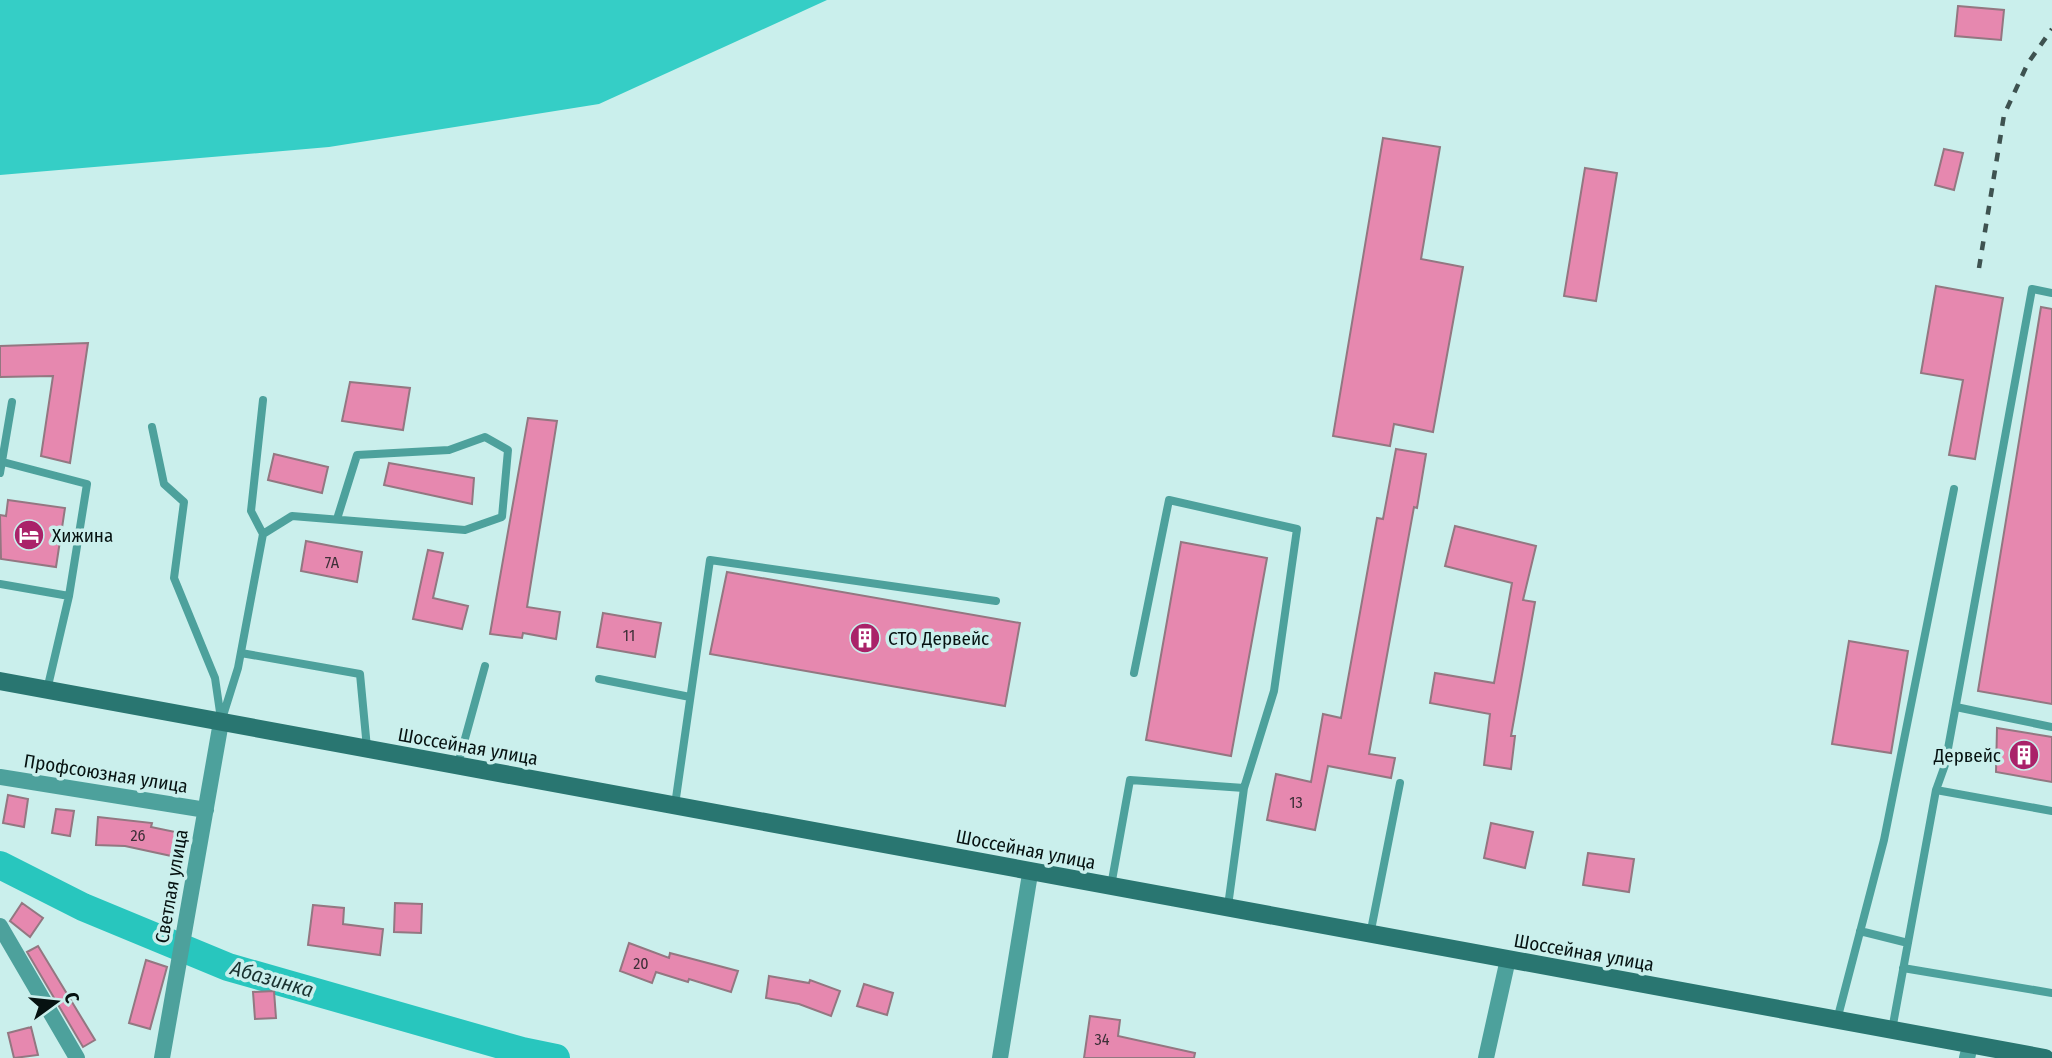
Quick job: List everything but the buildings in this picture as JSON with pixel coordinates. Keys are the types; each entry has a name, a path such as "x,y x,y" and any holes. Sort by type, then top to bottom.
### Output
{"main road":[{"name":"Шоссейная улица","path":"0,681 463,778 2045,1058"},
{"name":"Шоссейная улица","path":"0,687 221,726 367,748 1228,908 1369,938"},
{"name":"Шоссейная улица","path":"1507,963 1967,1056 1991,1058"}],"street":[{"name":"Светлая улица","path":"162,1058 221,726"},
{"name":"Профсоюзная улица","path":"0,777 206,810"},
{"path":"1000,1058 1030,880"},
{"path":"0,926 77,1058"},
{"path":"1486,1058 1507,963"}],"lane":[{"path":"1892,1031 1936,790 1945,765 1956,707 2032,289 2052,293"},
{"path":"221,726 241,653 264,534 251,511 263,400"},
{"path":"0,473 12,402"},
{"path":"152,427 163,484 184,502 174,578 215,678 221,726"},
{"path":"264,534 292,516 465,530 502,517 508,450 485,437 449,450 357,455 337,519"},
{"path":"3,462 87,484 69,596 47,690"},
{"path":"1837,1020 1892,801 1954,489"},
{"path":"1133,673 1169,500 1297,529 1274,691 1244,788 1228,908"},
{"path":"674,805 709,560 996,601"},
{"path":"0,584 69,596"},
{"path":"241,653 360,674 367,748"},
{"path":"458,765 485,666"},
{"path":"599,679 690,697"},
{"path":"1956,707 2052,727"},
{"path":"1111,886 1130,780 1244,788"},
{"path":"1369,938 1400,783"},
{"path":"1936,790 2052,811"},
{"path":"1860,931 1908,943"},
{"path":"1903,968 2052,993"}],"shaded area":[{"path":"0,0 827,0 599,104 329,147 0,175"}],"waterway":[{"name":"Абазинка","path":"0,865 83,907 228,967 522,1051 556,1058"}],"railway":[{"path":"1979,268 2004,115 2028,63 2052,29"}],"place":[{"name":"Хижина","path":"29,535"},
{"name":"СТО Дервейс","path":"865,638"},
{"name":"Дервейс","path":"2024,755"}]}
